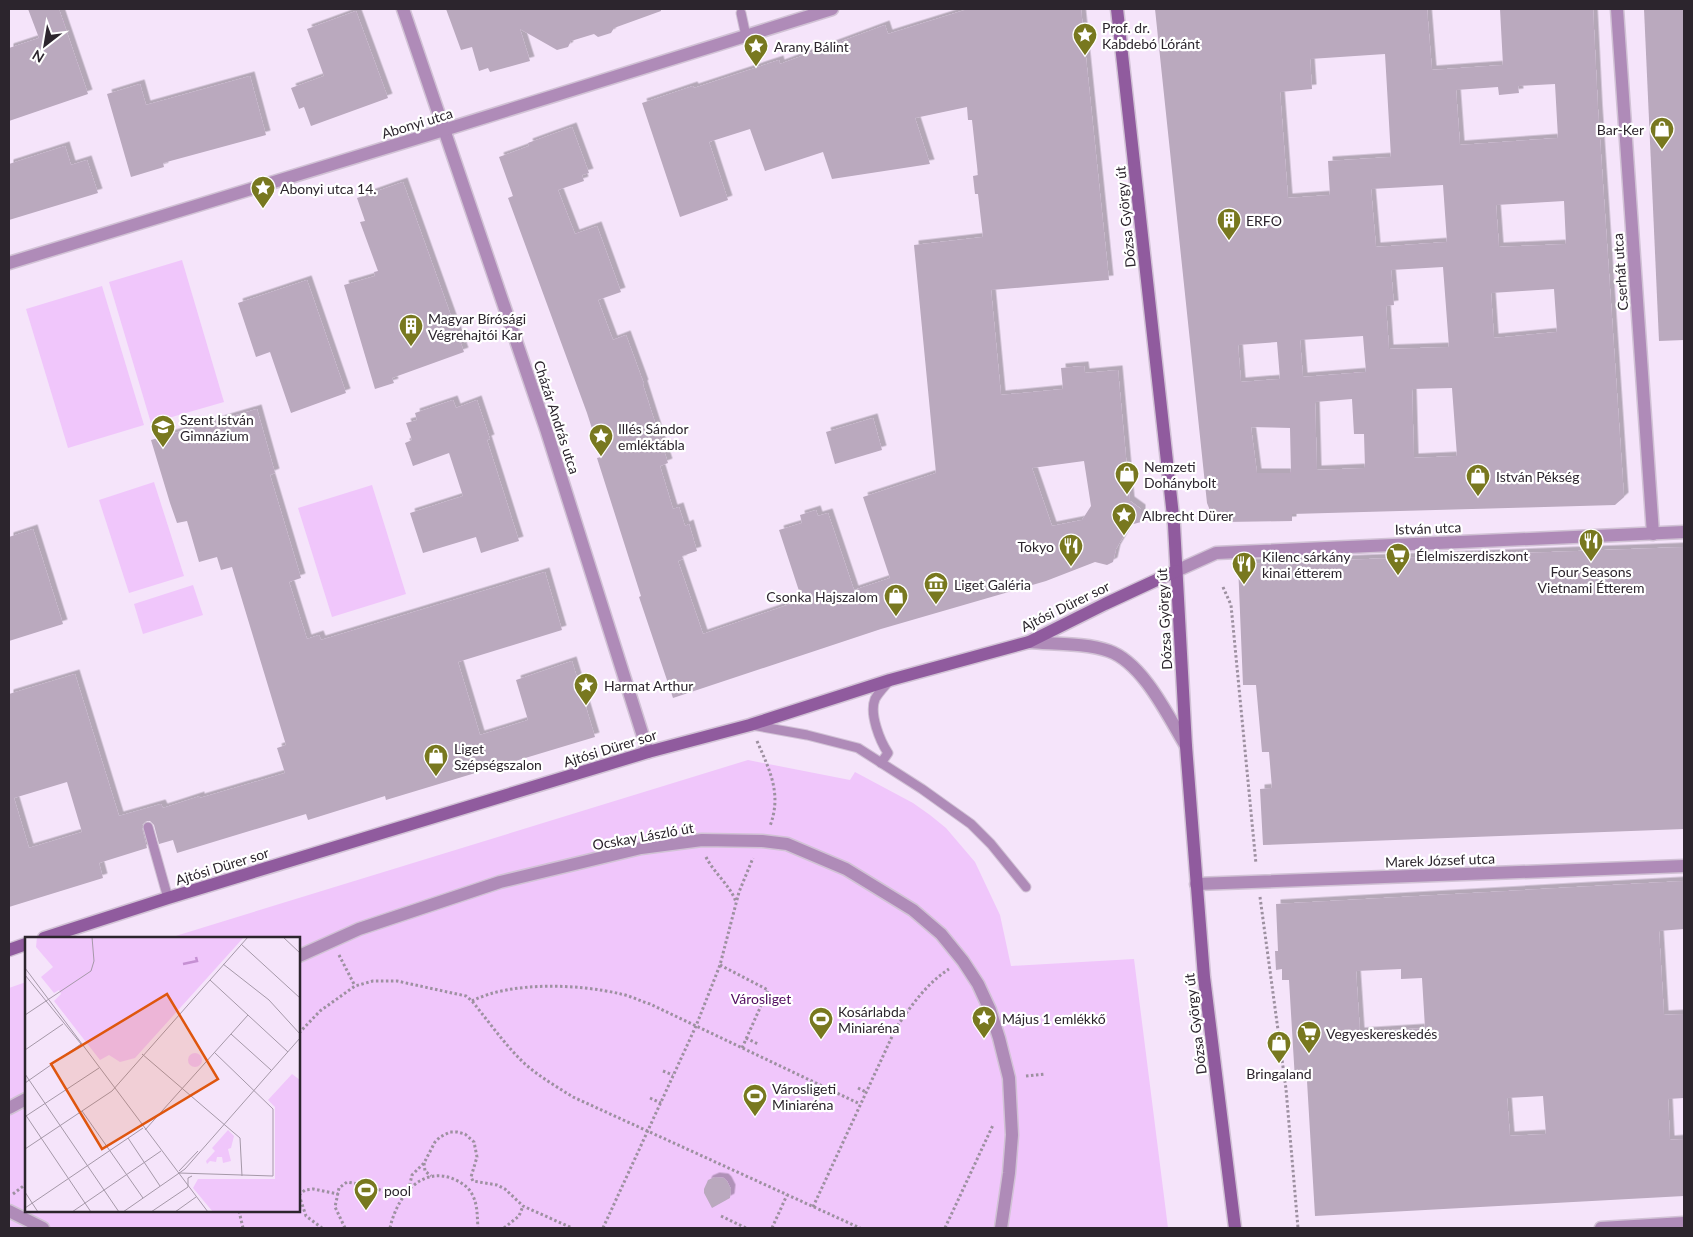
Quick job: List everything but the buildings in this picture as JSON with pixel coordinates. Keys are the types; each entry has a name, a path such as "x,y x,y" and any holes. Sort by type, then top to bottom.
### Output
{"main road":[{"name":"Dózsa György út","path":"1117,9 1172,503 1186,746 1204,978 1235,1228"},
{"name":"Ajtósi Dürer sor","path":"47,937 168,898 648,752 750,725 890,680 1029,642 1176,571"},
{"path":"9,950 25,944"}],"street":[{"name":"Cházár András utca","path":"403,9 546,429 648,752"},
{"name":"Abonyi utca","path":"9,264 832,9"},
{"name":"Cserhát utca","path":"1617,9 1653,534"},
{"name":"István utca","path":"1176,571 1216,554 1684,532"},
{"path":"1029,642 1110,651 1130,664 1146,681 1186,746"},
{"name":"Ocskay László út","path":"300,956 360,928 500,882 641,848 702,840 762,840 787,844 846,868 913,910 941,934 963,961 978,984 990,1010 1009,1078 1012,1135 1002,1228"},
{"name":"Marek József utca","path":"1196,884 1684,866"},
{"path":"9,1108 25,1100"},
{"path":"9,1210 43,1228"},
{"path":"1601,1228 1684,1223"}],"lane":[{"path":"741,13 746,36"},
{"path":"881,763 888,753 881,742 873,711 875,699 890,680"},
{"path":"750,725 807,735 858,748 922,789 970,824 991,844 1026,887"},
{"path":"148,827 168,898"}],"path":[{"path":"1223,587 1231,605 1258,882 1286,1089 1298,1228"},
{"path":"604,1228 696,1026 720,965 736,902 751,863 773,818 776,796 768,767 750,725"},
{"path":"702,840 709,863 730,890 736,902"},
{"path":"332,940 355,986"},
{"path":"813,1207 896,1028 913,1003 934,980 946,970 963,961"},
{"path":"720,965 768,990 742,1048"},
{"path":"300,1032 320,1011 355,986 374,981 397,981 466,996 525,1064 548,1082 573,1097 860,1228"},
{"path":"472,1001 500,990 549,986 623,994 650,1004 860,1104"},
{"path":"746,1038 758,1044"},
{"path":"663,1071 673,1075"},
{"path":"858,1088 866,1092"},
{"path":"650,1098 661,1103"},
{"path":"945,1228 997,1116"},
{"path":"410,1188 412,1175 424,1163 435,1142 450,1132 465,1134 474,1142 476,1164 471,1177 474,1181"},
{"path":"424,1163 426,1171 431,1176"},
{"path":"390,1228 393,1214 401,1199 410,1188 431,1176 442,1176 464,1184 472,1193 477,1208 478,1228"},
{"path":"467,1188 474,1181"},
{"path":"474,1181 498,1185 523,1206 572,1228"},
{"path":"345,1228 335,1207 339,1188 347,1182 370,1186 390,1194 410,1188"},
{"path":"9,1197 25,1185"},
{"path":"775,1190 777,1185"},
{"path":"300,1194 305,1190 313,1189 338,1194"},
{"path":"772,1228 787,1195"},
{"path":"300,1198 306,1216 322,1228"},
{"path":"504,1228 519,1216 523,1206"},
{"path":"239,1212 243,1228"},
{"path":"721,1216 746,1228"}],"green space":[{"path":"182,260 224,402 151,423 109,282"},
{"path":"102,286 144,425 68,448 26,309"},
{"path":"154,482 184,576 129,593 99,500"},
{"path":"372,485 406,594 332,617 298,508"},
{"path":"193,585 203,615 143,634 134,604"},
{"name":"Városliget","path":"748,760 850,780 855,772 913,803 930,815 946,828 975,862 1000,915 1011,966 1134,959 1168,1228 9,1228 9,988 25,982 25,1212 300,1212 300,937 172,937"}],"place":[{"name":"Prof. dr. Kabdebó Lóránt","path":"1085,56"},
{"name":"Arany Bálint","path":"756,67"},
{"name":"Bar-Ker","path":"1662,150"},
{"name":"Abonyi utca 14.","path":"263,209"},
{"name":"ERFO","path":"1229,241"},
{"name":"Magyar Bírósági Végrehajtói Kar","path":"411,347"},
{"name":"Szent István Gimnázium","path":"163,448"},
{"name":"Illés Sándor emléktábla","path":"601,457"},
{"name":"Nemzeti Dohánybolt","path":"1127,495"},
{"name":"István Pékség","path":"1478,497"},
{"name":"Albrecht Dürer","path":"1124,536"},
{"name":"Four Seasons Vietnami Étterem","path":"1591,562"},
{"name":"Tokyo","path":"1071,567"},
{"name":"Élelmiszerdiszkont","path":"1398,576"},
{"name":"Kilenc sárkány kinai étterem","path":"1244,585"},
{"name":"Liget Galéria","path":"936,605"},
{"name":"Csonka Hajszalom","path":"896,617"},
{"name":"Harmat Arthur","path":"586,706"},
{"name":"Liget Szépségszalon","path":"436,777"},
{"name":"Május 1 emlékkő","path":"984,1039"},
{"name":"Kosárlabda Miniaréna","path":"821,1040"},
{"name":"Vegyeskereskedés","path":"1309,1054"},
{"name":"Bringaland","path":"1279,1064"},
{"name":"Városligeti Miniaréna","path":"755,1117"},
{"name":"pool","path":"366,1211"}]}
